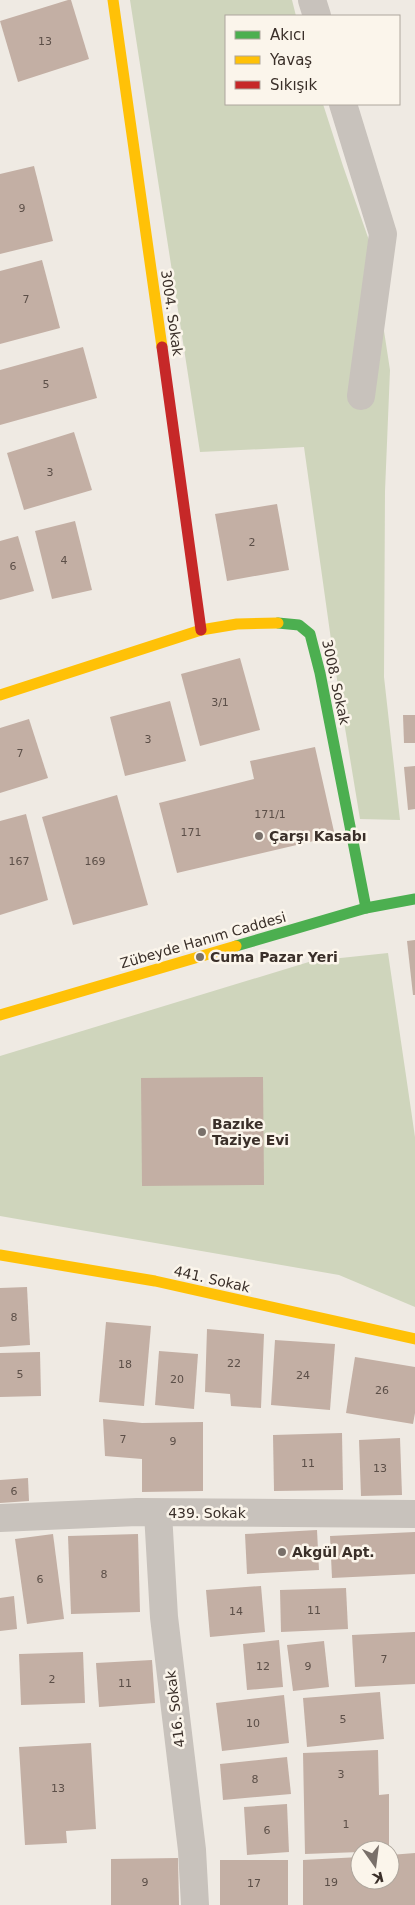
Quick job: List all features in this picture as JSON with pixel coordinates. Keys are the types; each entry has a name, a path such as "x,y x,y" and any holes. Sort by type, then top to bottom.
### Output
{"street":[{"name":"3004. Sokak","path":"113,0 201,630"},
{"path":"312,0 317,15"},
{"path":"343,105 383,234 360,396"},
{"name":"3008. Sokak","path":"0,694 201,630 236,624 274,623 299,625 310,634 320,673 366,908"},
{"name":"Zübeyde Hanım Caddesi","path":"0,1015 366,908 415,899"},
{"name":"441. Sokak","path":"0,1255 155,1281 415,1339"},
{"name":"439. Sokak","path":"0,1518 137,1512 415,1514"},
{"name":"416. Sokak","path":"158,1513 164,1617 192,1850 195,1905"}],"green space":[{"path":"130,0 292,0 296,15 225,15 225,105 323,105 371,246 390,370 385,491 384,677 400,820 360,819 334,661 304,447 200,452"},
{"path":"388,953 415,1137 415,1307 339,1275 0,1216 0,1056 312,961"}],"building":[{"path":"71,0 89,59 18,82 0,21"},
{"path":"34,166 53,241 0,254 0,174"},
{"path":"42,260 60,328 0,344 0,271"},
{"path":"83,347 97,398 0,425 0,370"},
{"path":"74,432 92,490 24,510 7,453"},
{"path":"277,504 289,570 227,581 215,514"},
{"path":"75,521 92,590 52,599 35,531"},
{"path":"18,536 34,591 0,600 0,541"},
{"path":"240,658 260,730 200,746 181,674"},
{"path":"170,701 186,761 125,776 110,717"},
{"path":"403,715 415,715 415,743 404,743"},
{"path":"29,719 48,778 0,793 0,728"},
{"path":"315,747 335,836 177,873 159,803 254,779 250,761"},
{"path":"415,766 415,809 408,810 404,767"},
{"path":"117,795 148,905 73,925 42,817"},
{"path":"26,814 48,900 0,915 0,821"},
{"path":"415,940 415,995 413,995 407,941"},
{"name":"Bazıke Taziye Evi","path":"263,1077 264,1185 142,1186 141,1078"},
{"path":"27,1287 30,1345 0,1347 0,1288"},
{"path":"106,1322 151,1326 144,1406 99,1402"},
{"path":"207,1329 264,1334 261,1408 231,1406 230,1394 205,1392"},
{"path":"275,1340 335,1344 330,1410 271,1405"},
{"path":"159,1351 198,1354 194,1409 155,1405"},
{"path":"40,1352 41,1396 0,1397 0,1353"},
{"path":"355,1357 415,1367 415,1413 413,1424 346,1413"},
{"path":"103,1419 142,1423 203,1422 203,1491 142,1492 142,1459 105,1456"},
{"path":"342,1433 343,1490 274,1491 273,1435"},
{"path":"400,1438 402,1495 361,1496 359,1440"},
{"path":"28,1478 29,1501 0,1503 0,1480"},
{"name":"Akgül Apt.","path":"317,1530 319,1570 247,1574 245,1534"},
{"path":"415,1532 415,1574 332,1578 330,1536"},
{"path":"53,1534 64,1619 27,1624 15,1539"},
{"path":"138,1534 140,1612 71,1614 68,1536"},
{"path":"261,1586 265,1632 210,1637 206,1590"},
{"path":"346,1588 348,1629 281,1632 280,1590"},
{"path":"14,1596 17,1629 0,1631 0,1598"},
{"path":"415,1632 415,1684 355,1687 352,1635"},
{"path":"279,1640 283,1687 247,1690 243,1644"},
{"path":"324,1641 329,1687 293,1691 287,1645"},
{"path":"83,1652 85,1703 21,1705 19,1654"},
{"path":"152,1660 155,1703 99,1707 96,1663"},
{"path":"380,1692 384,1739 307,1747 303,1698"},
{"path":"284,1695 289,1743 222,1751 216,1703"},
{"path":"91,1743 96,1829 66,1831 67,1843 25,1845 19,1747"},
{"path":"378,1750 379,1795 389,1794 389,1840 350,1840 350,1852 305,1854 303,1753"},
{"path":"287,1757 291,1794 223,1800 220,1764"},
{"path":"287,1804 289,1852 247,1855 244,1807"},
{"path":"415,1853 415,1905 303,1905 303,1860 350,1858 350,1890 400,1890 400,1854"},
{"path":"178,1858 179,1905 111,1905 111,1859"},
{"path":"220,1860 288,1860 288,1905 220,1905"}],"traffic: fast":[{"path":"278,623 299,625 310,634 320,673 366,908"},
{"path":"236,946 366,908 415,899"}],"traffic: slow":[{"path":"113,0 162,347"},
{"path":"0,695 201,630 237,624 278,623"},
{"path":"0,1015 236,946"},
{"path":"0,1255 155,1281 415,1339"}],"traffic: jam":[{"path":"162,347 201,630"}],"place":[{"name":"Çarşı Kasabı","path":"259,836"},
{"name":"Cuma Pazar Yeri","path":"200,957"},
{"name":"Bazıke Taziye Evi","path":"202,1132"},
{"name":"Akgül Apt.","path":"282,1552"}]}
